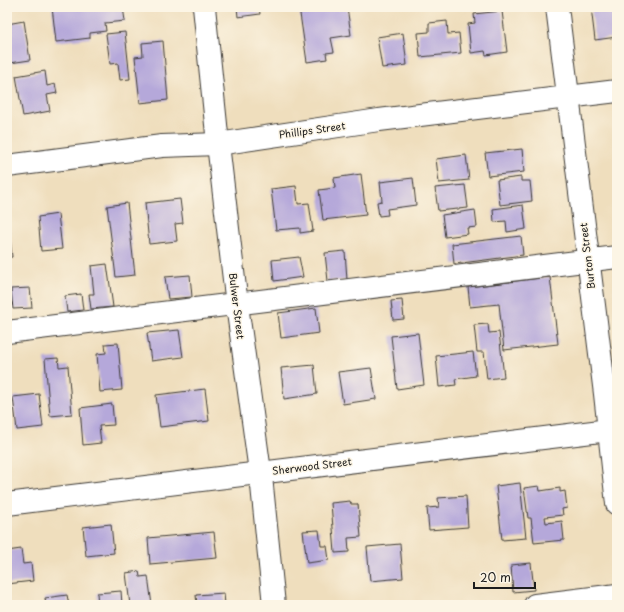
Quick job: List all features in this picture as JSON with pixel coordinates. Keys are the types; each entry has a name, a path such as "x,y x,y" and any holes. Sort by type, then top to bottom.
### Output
{"street":[{"name":"Bulwer Street","path":"204,7 218,144 237,304 260,472 274,605"},
{"name":"Burton Street","path":"557,7 588,261 613,429 617,504"},
{"name":"Phillips Street","path":"7,166 162,146 218,144 379,120 617,91"},
{"path":"7,332 617,258"},
{"name":"Sherwood Street","path":"7,504 613,429"},
{"path":"535,605 617,595"}],"building":[{"path":"52,7 123,7 125,21 105,23 106,31 90,33 90,38 56,42"},
{"path":"237,7 259,7 260,14 238,17"},
{"path":"299,7 347,7 351,35 331,38 334,52 326,53 327,59 307,62"},
{"path":"591,7 617,7 617,37 595,40"},
{"path":"502,11 507,52 486,55 485,51 471,53 468,24 475,23 474,14"},
{"path":"24,21 30,60 10,63 7,46 7,24"},
{"path":"447,21 448,34 459,33 461,53 420,57 418,33 429,32 429,23"},
{"path":"125,32 130,79 120,80 118,63 110,64 106,34"},
{"path":"403,33 407,65 382,68 377,37"},
{"path":"163,41 168,100 140,103 135,57 143,56 142,43"},
{"path":"45,71 47,86 55,84 57,93 47,95 50,111 23,116 16,76"},
{"path":"522,149 524,172 488,176 485,153"},
{"path":"466,155 469,180 439,183 436,159"},
{"path":"361,174 366,215 323,220 319,190 335,188 334,178"},
{"path":"521,177 521,181 530,181 532,201 500,205 497,180"},
{"path":"413,178 416,205 387,209 388,215 379,216 377,202 382,201 380,182"},
{"path":"465,185 468,208 438,211 435,188"},
{"path":"296,186 298,204 309,203 313,231 300,233 300,228 276,230 271,189"},
{"path":"180,199 183,223 175,224 177,241 149,244 145,203"},
{"path":"127,203 135,275 116,277 107,206"},
{"path":"523,205 526,229 507,232 506,221 494,222 493,209"},
{"path":"475,210 477,227 467,228 468,234 445,237 442,215"},
{"path":"58,214 62,249 41,251 38,217"},
{"path":"7,218 12,257 7,258"},
{"path":"521,236 523,255 454,264 452,244"},
{"path":"345,251 347,280 328,281 325,253"},
{"path":"299,257 303,277 274,281 272,260"},
{"path":"107,264 113,307 91,309 89,294 94,294 91,266"},
{"path":"190,275 192,297 168,299 165,277"},
{"path":"550,277 558,344 504,350 499,304 470,307 468,287"},
{"path":"30,288 32,308 13,309 11,289"},
{"path":"81,294 83,310 67,312 65,296"},
{"path":"402,300 404,319 393,320 391,301"},
{"path":"316,308 319,333 281,338 278,313"},
{"path":"488,324 489,333 499,332 504,377 487,379 484,352 477,352 474,325"},
{"path":"179,330 183,357 151,361 147,333"},
{"path":"418,333 424,385 397,389 391,336"},
{"path":"118,343 122,390 100,392 97,354 106,353 105,344"},
{"path":"473,352 476,376 455,379 456,385 439,387 436,356"},
{"path":"58,358 59,367 68,366 72,414 50,416 45,359"},
{"path":"314,365 317,394 284,399 281,368"},
{"path":"371,368 376,399 343,404 338,372"},
{"path":"205,389 209,421 160,427 156,395"},
{"path":"39,394 43,427 17,430 13,397"},
{"path":"112,404 114,425 99,426 101,443 83,445 80,408"},
{"path":"520,483 526,538 502,540 496,486"},
{"path":"539,486 540,491 560,488 560,492 565,491 567,508 562,509 563,515 545,517 546,523 562,521 564,540 534,543 531,518 528,518 524,488"},
{"path":"466,496 468,527 429,530 427,508 439,507 438,498"},
{"path":"350,501 351,504 358,504 361,537 348,538 349,552 335,553 331,503"},
{"path":"111,524 114,553 86,556 83,527"},
{"path":"319,530 321,546 327,546 329,560 307,563 303,531"},
{"path":"214,532 217,558 150,564 148,538"},
{"path":"400,544 403,578 370,581 367,547"},
{"path":"21,549 23,564 31,563 33,581 7,584 7,551"},
{"path":"531,563 534,590 513,592 511,565"},
{"path":"139,571 140,577 148,576 152,605 130,605 126,573"},
{"path":"121,591 122,605 98,605 97,593"},
{"path":"224,593 225,605 197,605 196,595"},
{"path":"67,595 69,605 46,605 45,598"}]}
